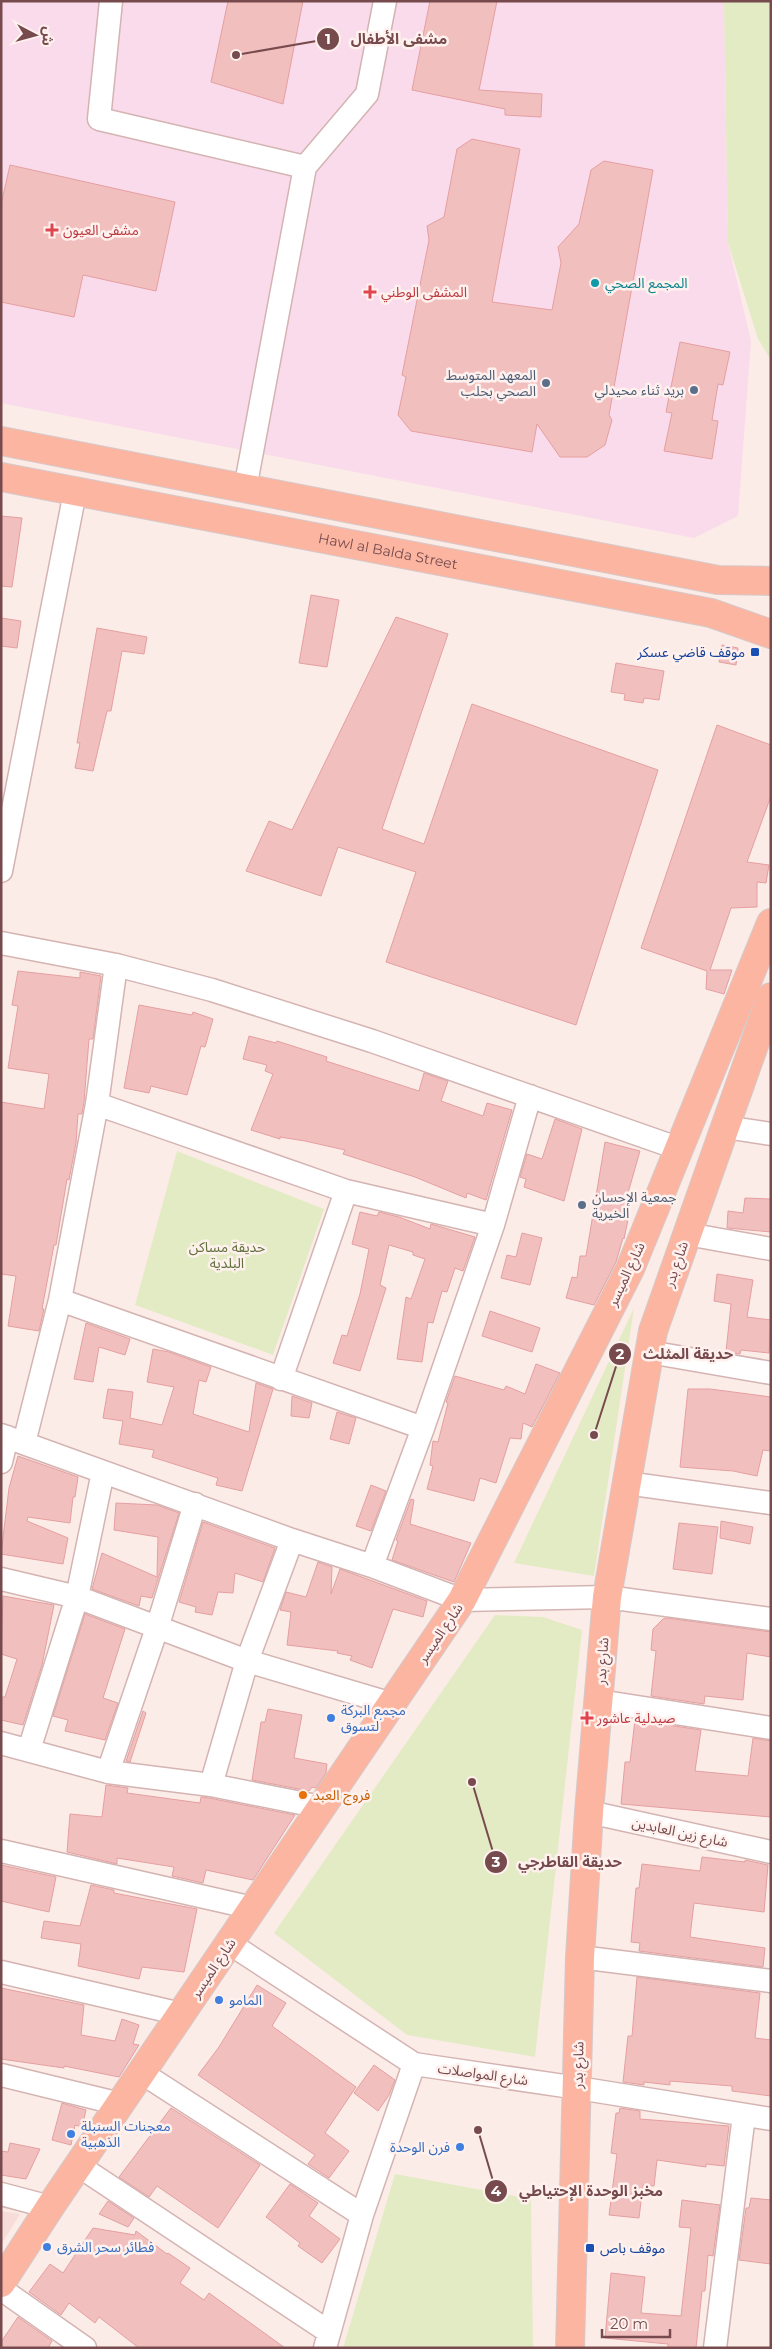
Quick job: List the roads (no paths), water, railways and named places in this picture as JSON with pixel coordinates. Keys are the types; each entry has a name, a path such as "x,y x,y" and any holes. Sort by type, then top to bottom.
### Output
{"main road":[{"path":"1,441 718,580 771,582"},
{"name":"Hawl al Balda Street","path":"1,478 711,613 771,634"},
{"name":"شارع الميسر","path":"1,2283 50,2207 462,1600 630,1269 771,923"},
{"name":"شارع بدر","path":"570,2348 580,1957 606,1597 653,1331 769,1007"}],"street":[{"path":"111,1 99,119 305,167"},
{"path":"245,489 305,167 367,94 385,1"},
{"path":"1,872 75,492"},
{"path":"1,943 116,964 212,990 372,1041 680,1149"},
{"path":"1,1462 60,1300 97,1104 116,964"},
{"path":"372,1566 423,1428 493,1225 530,1096"},
{"path":"97,1104 346,1191 493,1225"},
{"path":"725,1127 771,1134"},
{"path":"281,1380 346,1191"},
{"path":"687,1234 771,1248"},
{"path":"60,1300 281,1380 423,1428"},
{"path":"649,1352 771,1374"},
{"path":"11,1438 292,1540 372,1566 462,1600 606,1597 771,1619"},
{"path":"29,1750 77,1597 103,1472"},
{"path":"626,1483 771,1502"},
{"path":"108,1772 157,1628 194,1504"},
{"path":"212,1785 247,1661 292,1540"},
{"path":"1,1579 77,1597 247,1661 392,1704"},
{"path":"599,1701 771,1728"},
{"path":"1,1744 108,1772 212,1785 321,1807"},
{"name":"شارع زين العابدين","path":"589,1812 771,1852"},
{"path":"1,1851 253,1908"},
{"name":"شارع المواصلات","path":"229,1943 414,2064 771,2119"},
{"path":"580,1957 771,1981"},
{"path":"1,1972 181,2014"},
{"path":"79,2166 327,2340 362,2215 414,2064"},
{"path":"142,2073 362,2215"},
{"path":"1,2075 120,2104"},
{"path":"715,2348 744,2115"},
{"path":"1,2194 50,2207"},
{"path":"1,2289 85,2348"}],"place":[{"name":"مشفى الأطفال","path":"236,55"},
{"name":"مشفى العيون","path":"52,230"},
{"name":"المجمع الصحي","path":"595,283"},
{"name":"المشفى الوطني","path":"370,292"},
{"name":"المعهد المتوسط الصحي بحلب","path":"546,383"},
{"name":"بريد ثناء محيدلي","path":"694,390"},
{"name":"موقف قاضي عسكر","path":"755,652"},
{"name":"جمعية الإحسان الخيرية","path":"582,1205"},
{"name":"حديقة المثلث","path":"594,1435"},
{"name":"مجمع البركة لتسوق","path":"331,1718"},
{"name":"صيدلية عاشور","path":"587,1718"},
{"name":"حديقة القاطرجي","path":"472,1782"},
{"name":"فروج العبد","path":"303,1795"},
{"name":"المامو","path":"219,2000"},
{"name":"مخبز الوحدة الإحتياطي","path":"478,2130"},
{"name":"معجنات السنبلة الذهبية","path":"71,2134"},
{"name":"فرن الوحدة","path":"460,2147"},
{"name":"فطائر سحر الشرق","path":"47,2247"},
{"name":"موقف باص","path":"590,2248"}],"park label":[{"name":"حديقة مساكن البلدية","path":"227,1256"}]}
